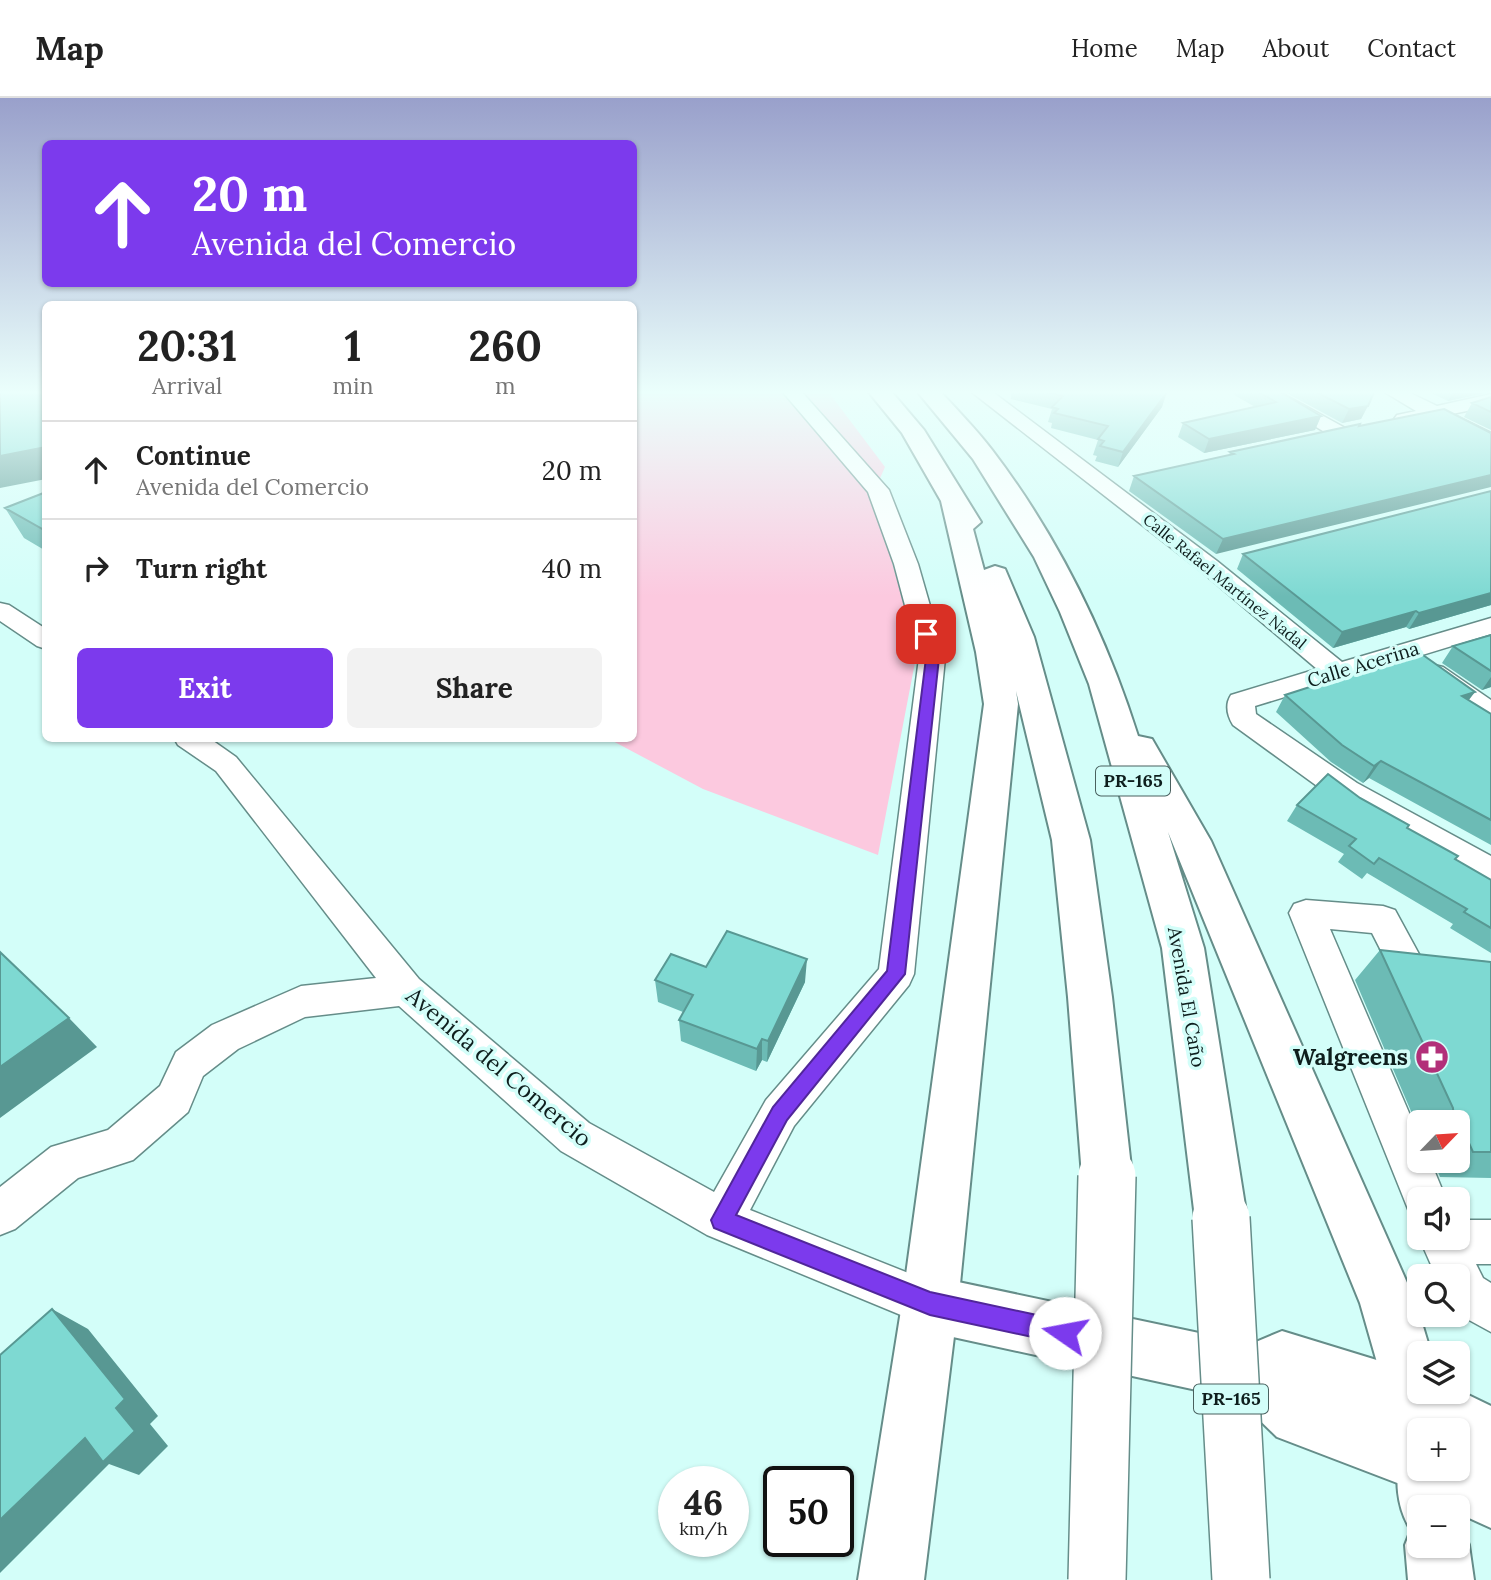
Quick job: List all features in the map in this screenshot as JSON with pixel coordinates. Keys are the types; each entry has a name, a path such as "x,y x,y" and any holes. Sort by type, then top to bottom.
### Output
{"main road":[{"path":"930,459 954,498 997,580 1018,636 1071,840 1090,997 1107,1176 1097,1580"},
{"name":"Avenida El Caño","path":"986,459 1048,556 1105,684 1183,948 1221,1218 1241,1580"},
{"path":"891,1580 930,1304 1001,704 996,663 961,541 954,498"},
{"path":"1105,684 1192,841 1388,1304 1419,1415"},
{"path":"930,1304 1254,1373 1298,1416 1407,1457"},
{"path":"1254,1373 1282,1360 1419,1415 1491,1438"},
{"path":"1460,1481 1491,1497"},
{"path":"1438,1558 1441,1580"}],"street":[{"path":"722,1220 780,1113 896,974 932,658 906,564 878,490 851,459"},
{"name":"Calle Rafael Martínez Nadal","path":"1070,459 1209,566 1337,671"},
{"path":"1103,484 1129,478"},
{"path":"1209,566 1236,560"},
{"path":"0,610 42,638"},
{"name":"Calle Acerina","path":"1491,626 1241,701 1241,707 1243,718 1346,791 1491,871"},
{"path":"1405,652 1491,713"},
{"name":"Avenida del Comercio","path":"194,742 226,764 351,918 405,990 575,1137 722,1220 930,1304"},
{"path":"1420,1187 1306,913 1383,920 1409,970 1491,978"},
{"path":"0,1214 66,1161 119,1146 174,1099 189,1064 225,1037 301,1002 405,990"},
{"path":"1470,1241 1491,1242"},
{"path":"1447,1250 1467,1294 1491,1309"}],"shaded area":[{"path":"637,459 879,459 885,467 873,494 917,652 878,855 703,789 615,742 637,742"}],"building":[{"path":"1211,459 1491,459 1491,475 1223,539 1134,476"},
{"path":"1491,491 1491,593 1419,613 1416,611 1342,632 1243,554"},
{"path":"42,494 42,529 5,508"},
{"path":"1491,635 1491,671 1453,646"},
{"path":"1423,655 1475,692 1462,696 1491,714 1491,820 1381,761 1374,766 1342,745 1285,695 1353,673 1356,675"},
{"path":"1328,774 1360,798 1409,825 1407,828 1458,856 1455,859 1491,880 1491,928 1464,912 1467,909 1379,858 1374,864 1349,846 1356,839 1297,805"},
{"path":"727,931 807,959 768,1041 762,1039 757,1049 679,1020 693,995 655,980 671,954 706,967"},
{"path":"1380,950 1491,962 1491,1152 1473,1152 1470,1145 1470,1110 1453,1108"},
{"path":"0,952 69,1018 0,1067"},
{"path":"52,1309 125,1399 116,1408 135,1431 103,1462 85,1438 0,1520 0,1355"}],"place":[{"name":"Walgreens","path":"1432,1057"}],"route":[{"path":"926,634 932,658 896,974 780,1113 722,1220 930,1304 1065,1333"}]}
